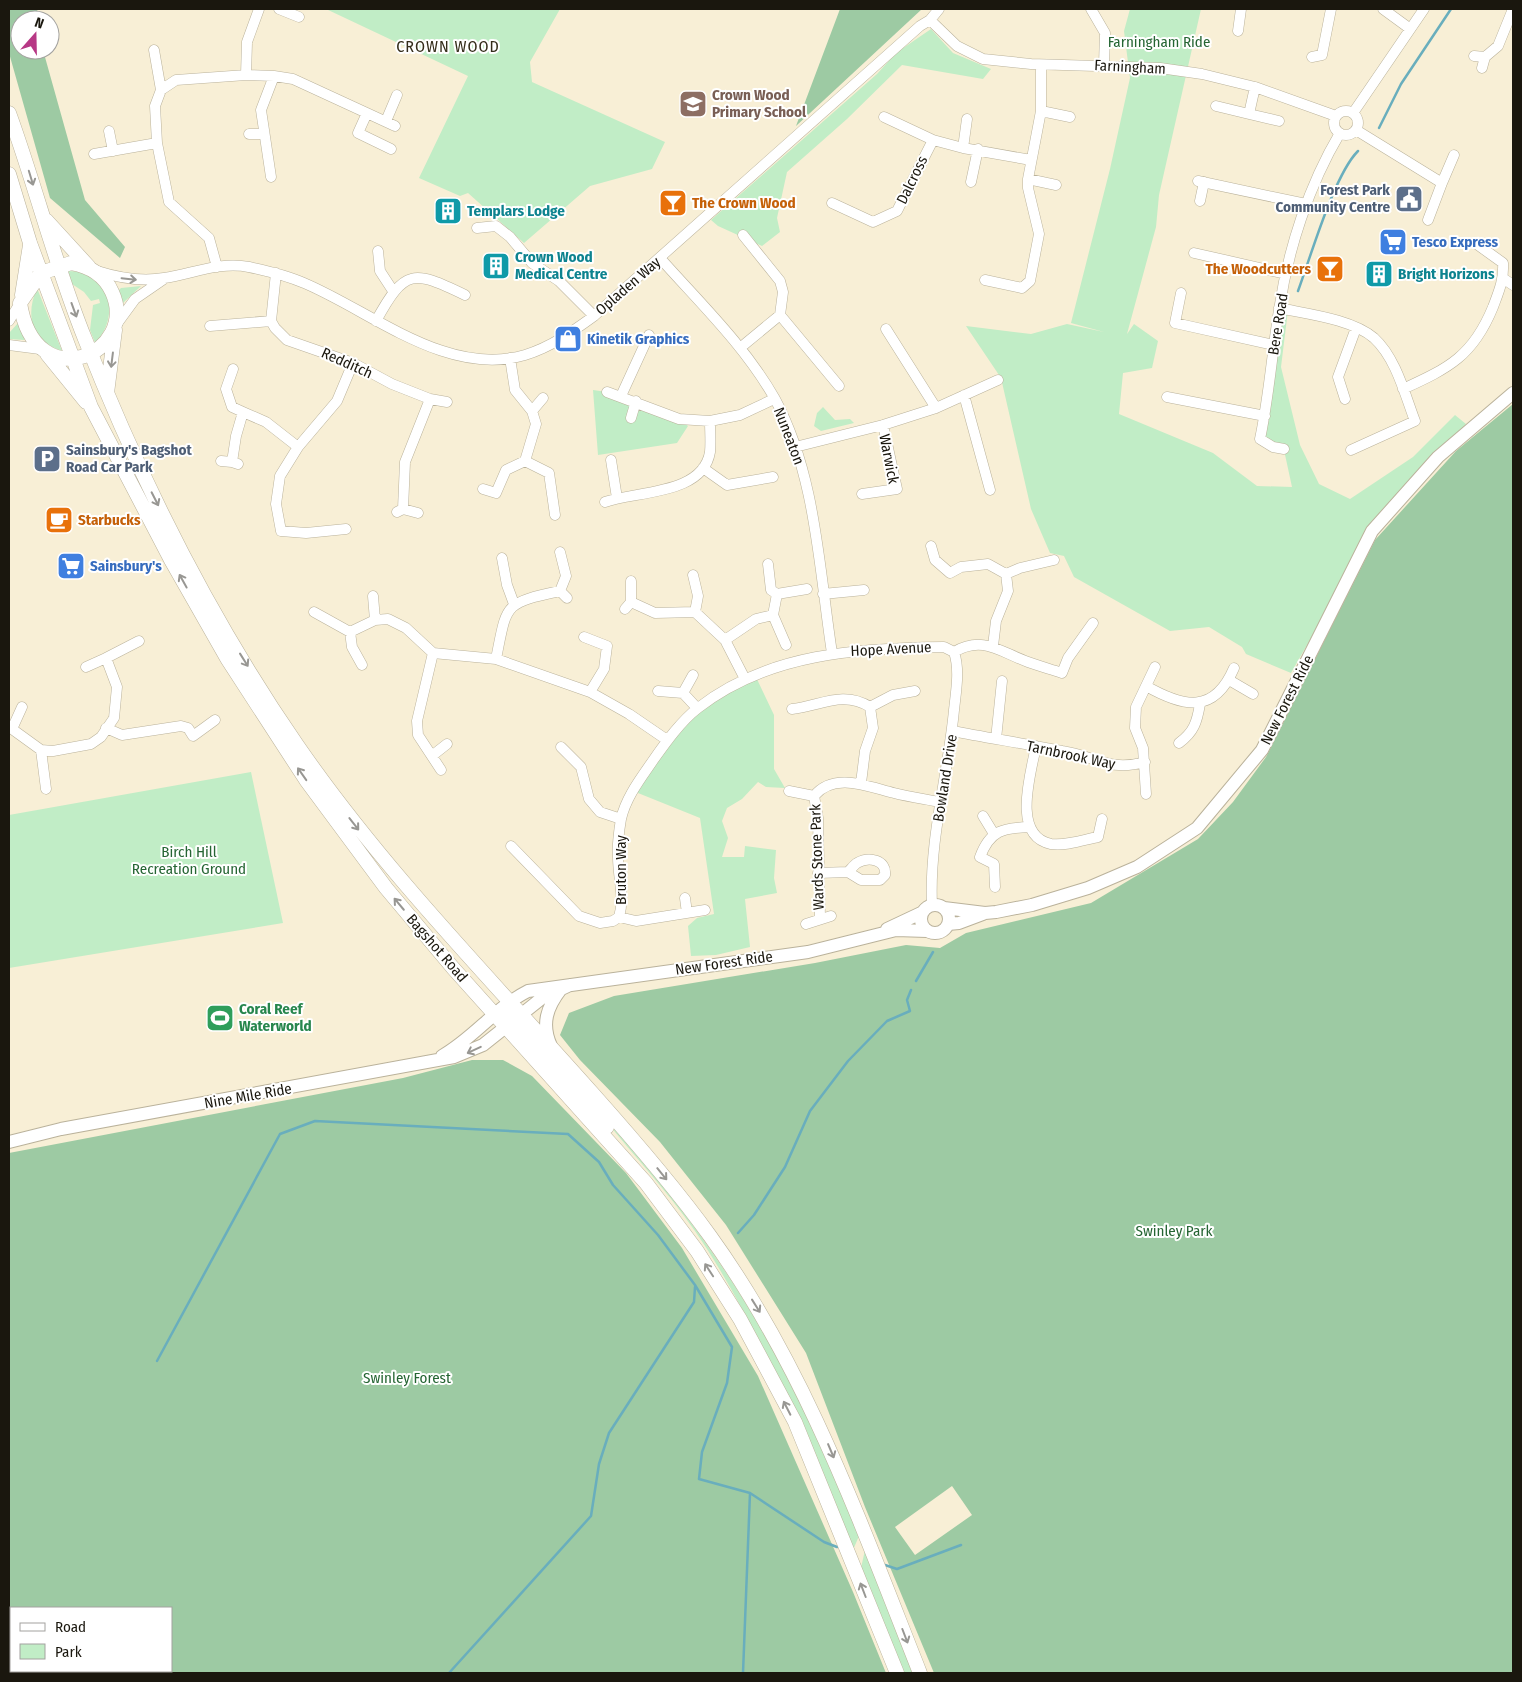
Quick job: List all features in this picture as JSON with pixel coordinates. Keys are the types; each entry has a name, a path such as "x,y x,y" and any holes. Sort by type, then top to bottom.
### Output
{"highway":[{"path":"9,113 58,265 91,353 149,488 212,621"},
{"path":"9,174 30,243 91,407 212,621"},
{"path":"42,216 61,238 108,283 114,295 116,325 107,393"},
{"path":"30,243 21,302 26,327 91,407"},
{"path":"21,302 41,273 58,265 70,262 92,269"},
{"path":"44,351 74,360 91,353 106,340 116,325"},
{"name":"Bagshot Road","path":"212,621 345,812 505,1007 513,1022 646,1183 696,1251 740,1318 795,1422 897,1673"},
{"name":"Bagshot Road","path":"212,621 278,739 386,888 505,1007 513,1022 552,1048 631,1137 713,1239 785,1356 828,1443 920,1673"}],"main road":[{"name":"New Forest Ride","path":"948,924 960,924 985,913 1032,905 1088,888 1137,867 1197,828 1262,750 1372,531 1438,457 1513,393"},
{"name":"New Forest Ride","path":"938,906 985,913"},
{"path":"938,906 949,916 948,924 940,933 927,931 920,922 921,913 938,906"},
{"name":"New Forest Ride","path":"876,934 921,913"},
{"name":"New Forest Ride","path":"505,1007 528,991 808,952 896,930 927,931"},
{"name":"New Forest Ride","path":"513,1022 542,998 566,987"},
{"path":"552,1048 545,1028 545,1018 552,1000 566,987"},
{"name":"Nine Mile Ride","path":"436,1059 469,1038 505,1007"},
{"name":"Nine Mile Ride","path":"9,1142 61,1129 307,1086 466,1053 483,1045 513,1022"},
{"name":"Nine Mile Ride","path":"9,1134 36,1129 61,1129"}],"street":[{"path":"246,75 248,42 259,9"},
{"path":"279,9 299,17"},
{"name":"Opladen Way","path":"92,269 129,279 165,278 217,267 247,267 276,273 304,283 376,321 446,352 476,359 510,358 545,347 571,334 594,316 920,26 930,20 939,9"},
{"path":"1091,9 1105,33 1104,65"},
{"path":"1238,30 1241,9"},
{"path":"1312,57 1322,54 1331,9"},
{"path":"1383,9 1410,28"},
{"path":"1353,113 1424,9"},
{"path":"1482,68 1485,57 1498,46 1513,9"},
{"name":"Farningham","path":"930,20 957,46 983,59 1041,65 1104,65 1182,71 1221,78 1255,87 1336,116"},
{"path":"154,50 161,90 155,106 157,143 169,202 209,238 217,267"},
{"path":"1474,56 1485,57"},
{"path":"985,280 1022,288 1030,281 1039,234 1028,188 1028,179 1041,111 1041,65"},
{"path":"161,90 176,80 246,75 274,76 293,79 390,123 398,95"},
{"path":"271,177 261,110 274,76"},
{"path":"1249,114 1255,87"},
{"path":"1216,106 1279,121"},
{"path":"1041,111 1070,117"},
{"path":"1353,113 1342,112 1336,116 1334,123 1340,133 1346,135 1356,130"},
{"path":"367,113 358,133 391,149"},
{"path":"1353,113 1357,119 1356,130"},
{"name":"Dalcross","path":"884,117 933,140 963,148 1031,160"},
{"path":"963,148 968,119"},
{"path":"1356,130 1442,183"},
{"path":"109,131 114,151"},
{"name":"Bere Road","path":"1284,450 1273,447 1260,439 1265,416 1279,308 1286,274 1306,204 1340,133"},
{"path":"249,134 264,134"},
{"name":"Dalcross","path":"832,203 873,222 898,210 933,140"},
{"path":"94,154 157,143"},
{"path":"971,182 978,150"},
{"path":"1428,220 1454,155"},
{"path":"1028,179 1056,185"},
{"path":"1200,201 1201,182 1306,204"},
{"path":"477,228 496,226 503,231 532,264 559,281 594,316"},
{"path":"740,348 780,315 783,292 780,281 743,235"},
{"path":"1403,389 1439,373 1457,362 1476,340 1509,282 1504,263 1478,245"},
{"path":"378,251 380,271 392,291"},
{"path":"1194,253 1286,274"},
{"name":"Nuneaton","path":"660,258 740,348 774,399 795,447 813,524 832,653"},
{"path":"210,326 271,321 276,273"},
{"name":"Opladen Way","path":"116,325 135,299 165,278"},
{"path":"376,321 392,291 410,278 430,278 465,295"},
{"path":"1181,293 1175,323 1274,345"},
{"path":"9,321 21,302"},
{"path":"1279,308 1336,320 1356,328 1374,338 1390,360 1415,421 1351,450"},
{"path":"780,315 839,386"},
{"name":"Redditch","path":"271,321 287,340 353,363 392,384 430,399 447,402"},
{"path":"1345,399 1338,377 1356,328"},
{"path":"886,329 936,408"},
{"path":"621,396 649,342"},
{"path":"9,345 44,351"},
{"path":"483,489 496,493 506,470 525,461 536,424 532,411 515,390 510,358"},
{"path":"346,529 306,533 281,531 276,504 280,476 298,447 337,401 353,363"},
{"path":"233,369 226,389 232,407 266,422 298,447"},
{"name":"Warwick","path":"795,447 882,425 936,408 998,380"},
{"path":"607,392 636,401 679,419 710,421 740,415 774,399"},
{"path":"964,395 990,490"},
{"path":"1166,397 1265,416"},
{"path":"532,411 543,398"},
{"path":"418,513 400,511 405,462 430,399"},
{"path":"630,418 636,401"},
{"path":"221,461 235,463 236,436 243,412"},
{"path":"605,502 671,488 693,479 703,468 710,453 710,421"},
{"name":"Warwick","path":"862,494 898,489 882,425"},
{"path":"611,460 617,498"},
{"path":"525,461 549,473 555,515"},
{"path":"703,468 727,485 773,477"},
{"path":"931,546 935,560 950,574 961,566 988,564 1006,574"},
{"path":"496,659 504,616 514,604 528,598 563,594 566,576 560,552"},
{"path":"502,558 507,585 514,604"},
{"path":"1006,574 1020,568 1054,560"},
{"path":"768,564 771,590 776,594 807,589"},
{"path":"994,646 996,621 1008,590 1006,574"},
{"path":"693,575 698,596 695,612"},
{"path":"631,581 628,606 655,613 695,612 725,640 745,679"},
{"path":"822,594 864,590"},
{"path":"776,594 773,616 786,646"},
{"path":"372,596 375,620"},
{"path":"314,612 350,632"},
{"path":"725,640 756,619 773,616"},
{"path":"350,632 375,620 388,619 406,628 433,653 496,659 590,692 629,714 667,740"},
{"name":"Hope Avenue","path":"832,653 875,648 944,646 954,652 965,646 994,646 1026,662 1062,673 1068,658 1093,623"},
{"path":"350,632 352,647 362,665"},
{"path":"584,637 607,646 604,669 590,692"},
{"path":"86,667 139,641"},
{"name":"Bowland Drive","path":"938,906 934,855 940,802 952,731 956,661 954,652"},
{"path":"433,653 417,721 418,735 433,755 440,770"},
{"name":"Bruton Way","path":"511,846 579,916 600,923 613,921 619,917 623,899 618,857 621,819 636,785 667,740 697,708 745,679 789,664 832,653"},
{"path":"22,707 10,729 41,750 53,751 91,744 101,737 114,718 117,687 106,658"},
{"path":"1146,794 1143,748 1135,728 1136,708 1155,667"},
{"path":"1146,686 1167,698 1183,704 1200,704 1222,689 1229,680 1234,668"},
{"path":"682,692 693,675"},
{"path":"996,739 1002,680"},
{"path":"1229,680 1253,694"},
{"path":"870,707 893,694 915,691"},
{"path":"658,692 682,692 697,708"},
{"path":"792,709 843,698 861,702 870,707"},
{"path":"1179,743 1191,734 1200,704"},
{"path":"861,783 865,752 873,728 870,707"},
{"path":"106,728 122,735 181,726 188,728 193,736 215,720"},
{"name":"Tarnbrook Way","path":"952,731 1065,751 1111,766 1130,766 1145,762"},
{"path":"433,755 447,744"},
{"path":"1036,746 1027,794 1030,827 1038,837 1051,844 1072,843 1098,836 1102,818"},
{"path":"561,747 581,767 589,798 600,812 621,819"},
{"path":"41,750 46,790"},
{"path":"789,791 814,796 820,789 828,786 861,783 895,794 940,802"},
{"name":"Wards Stone Park","path":"814,796 818,818 820,918"},
{"path":"983,816 994,834"},
{"path":"995,887 994,864 980,857 985,844 994,834 1008,828 1030,827"},
{"path":"818,873 848,872"},
{"path":"685,898 687,913"},
{"path":"619,917 636,921 705,910"},
{"name":"Wards Stone Park","path":"806,924 830,916"}],"green space":[{"path":"9,9 37,9 10,10 10,57"},
{"path":"326,9 560,9 530,62 532,82 665,142 652,169 590,186 524,243 468,193 460,196 419,178 468,76"},
{"path":"840,9 922,9 796,126"},
{"name":"Farningham Ride","path":"1130,9 1201,9 1159,195 1156,227 1127,334 1134,324 1158,341 1152,368 1123,373 1119,414 1213,453 1257,486 1292,487 1284,450 1263,441 1277,321 1288,310 1281,367 1300,445 1319,484 1350,499 1413,457 1455,415 1466,424 1372,531 1291,673 1246,654 1242,647 1209,627 1170,631 1074,577 1064,556 1050,553 1031,509 1001,378 966,326 1031,334 1067,324 1104,332 1071,323 1110,169 1130,78 1124,31"},
{"path":"931,29 953,53 991,69 983,79 902,65 847,119 787,172 777,218 780,232 762,246 718,226 711,220 877,74 896,53"},
{"path":"11,60 46,60 85,200 125,247 120,258 50,198"},
{"path":"68,271 82,273 93,278 102,286 107,296 108,320 103,332 95,343 90,330 93,305 100,303 99,299 91,301 84,292 72,284"},
{"path":"141,286 123,303 119,290 121,288"},
{"path":"37,288 62,351 43,340 33,326 31,308"},
{"path":"19,322 25,337 24,340 9,339 9,333"},
{"path":"593,390 607,392 679,419 688,426 677,443 598,455"},
{"name":"Swinley Park","path":"1513,404 1513,1673 934,1673 865,1507 806,1353 726,1225 660,1142 580,1060 560,1035 569,1013 614,996 815,963 906,945 940,948 966,933 1091,903 1198,839 1233,802 1266,757 1375,540 1456,451","holes":["952,1486 972,1515 915,1555 895,1527"]},
{"path":"823,407 835,420 850,419 854,423 821,431 814,426 817,413"},
{"path":"755,675 774,715 774,769 785,788 766,787 758,782 742,799 727,808 722,821 728,838 722,857 744,857 745,846 776,850 774,878 777,893 745,899 750,947 716,955 691,956 688,926 697,918 714,914 700,818 633,791 697,708"},
{"name":"Birch Hill Recreation Ground","path":"251,772 283,923 9,968 9,815"},
{"name":"Swinley Forest","path":"472,1060 503,1060 532,1076 626,1173 682,1248 758,1376 853,1592 886,1673 9,1673 9,1153 403,1078"},
{"path":"607,1118 687,1217 735,1286 757,1322 798,1397 837,1483 859,1536 853,1550 786,1397 729,1285 696,1232 606,1121"},
{"path":"865,1550 914,1673 901,1673 861,1568"}],"waterway":[{"path":"1379,128 1401,84 1451,9"},
{"path":"1298,291 1316,238 1340,178 1358,151"},
{"path":"916,981 933,952"},
{"path":"738,1233 754,1215 785,1167 810,1111 848,1061 887,1021 910,1011 907,1000 911,990"},
{"path":"157,1361 280,1134 315,1121 568,1134 599,1162 613,1185 658,1235 695,1285 732,1347 727,1383 702,1452 699,1479 750,1493 743,1673"},
{"path":"449,1673 591,1516 599,1464 609,1433 694,1302 695,1287"},
{"path":"750,1493 824,1542 837,1547"},
{"path":"885,1565 897,1569 961,1545"}],"place":[{"name":"Crown Wood Primary School","path":"693,104"},
{"name":"Forest Park Community Centre","path":"1409,199"},
{"name":"The Crown Wood","path":"673,203"},
{"name":"Templars Lodge","path":"448,211"},
{"name":"Tesco Express","path":"1393,242"},
{"name":"Crown Wood Medical Centre","path":"496,266"},
{"name":"The Woodcutters","path":"1330,269"},
{"name":"Bright Horizons","path":"1379,274"},
{"name":"Kinetik Graphics","path":"568,339"},
{"name":"Sainsbury's Bagshot Road Car Park","path":"47,459"},
{"name":"Starbucks","path":"59,520"},
{"name":"Sainsbury's","path":"71,566"},
{"name":"Coral Reef Waterworld","path":"220,1018"}],"district":[{"name":"CROWN WOOD","path":"448,46"}]}
